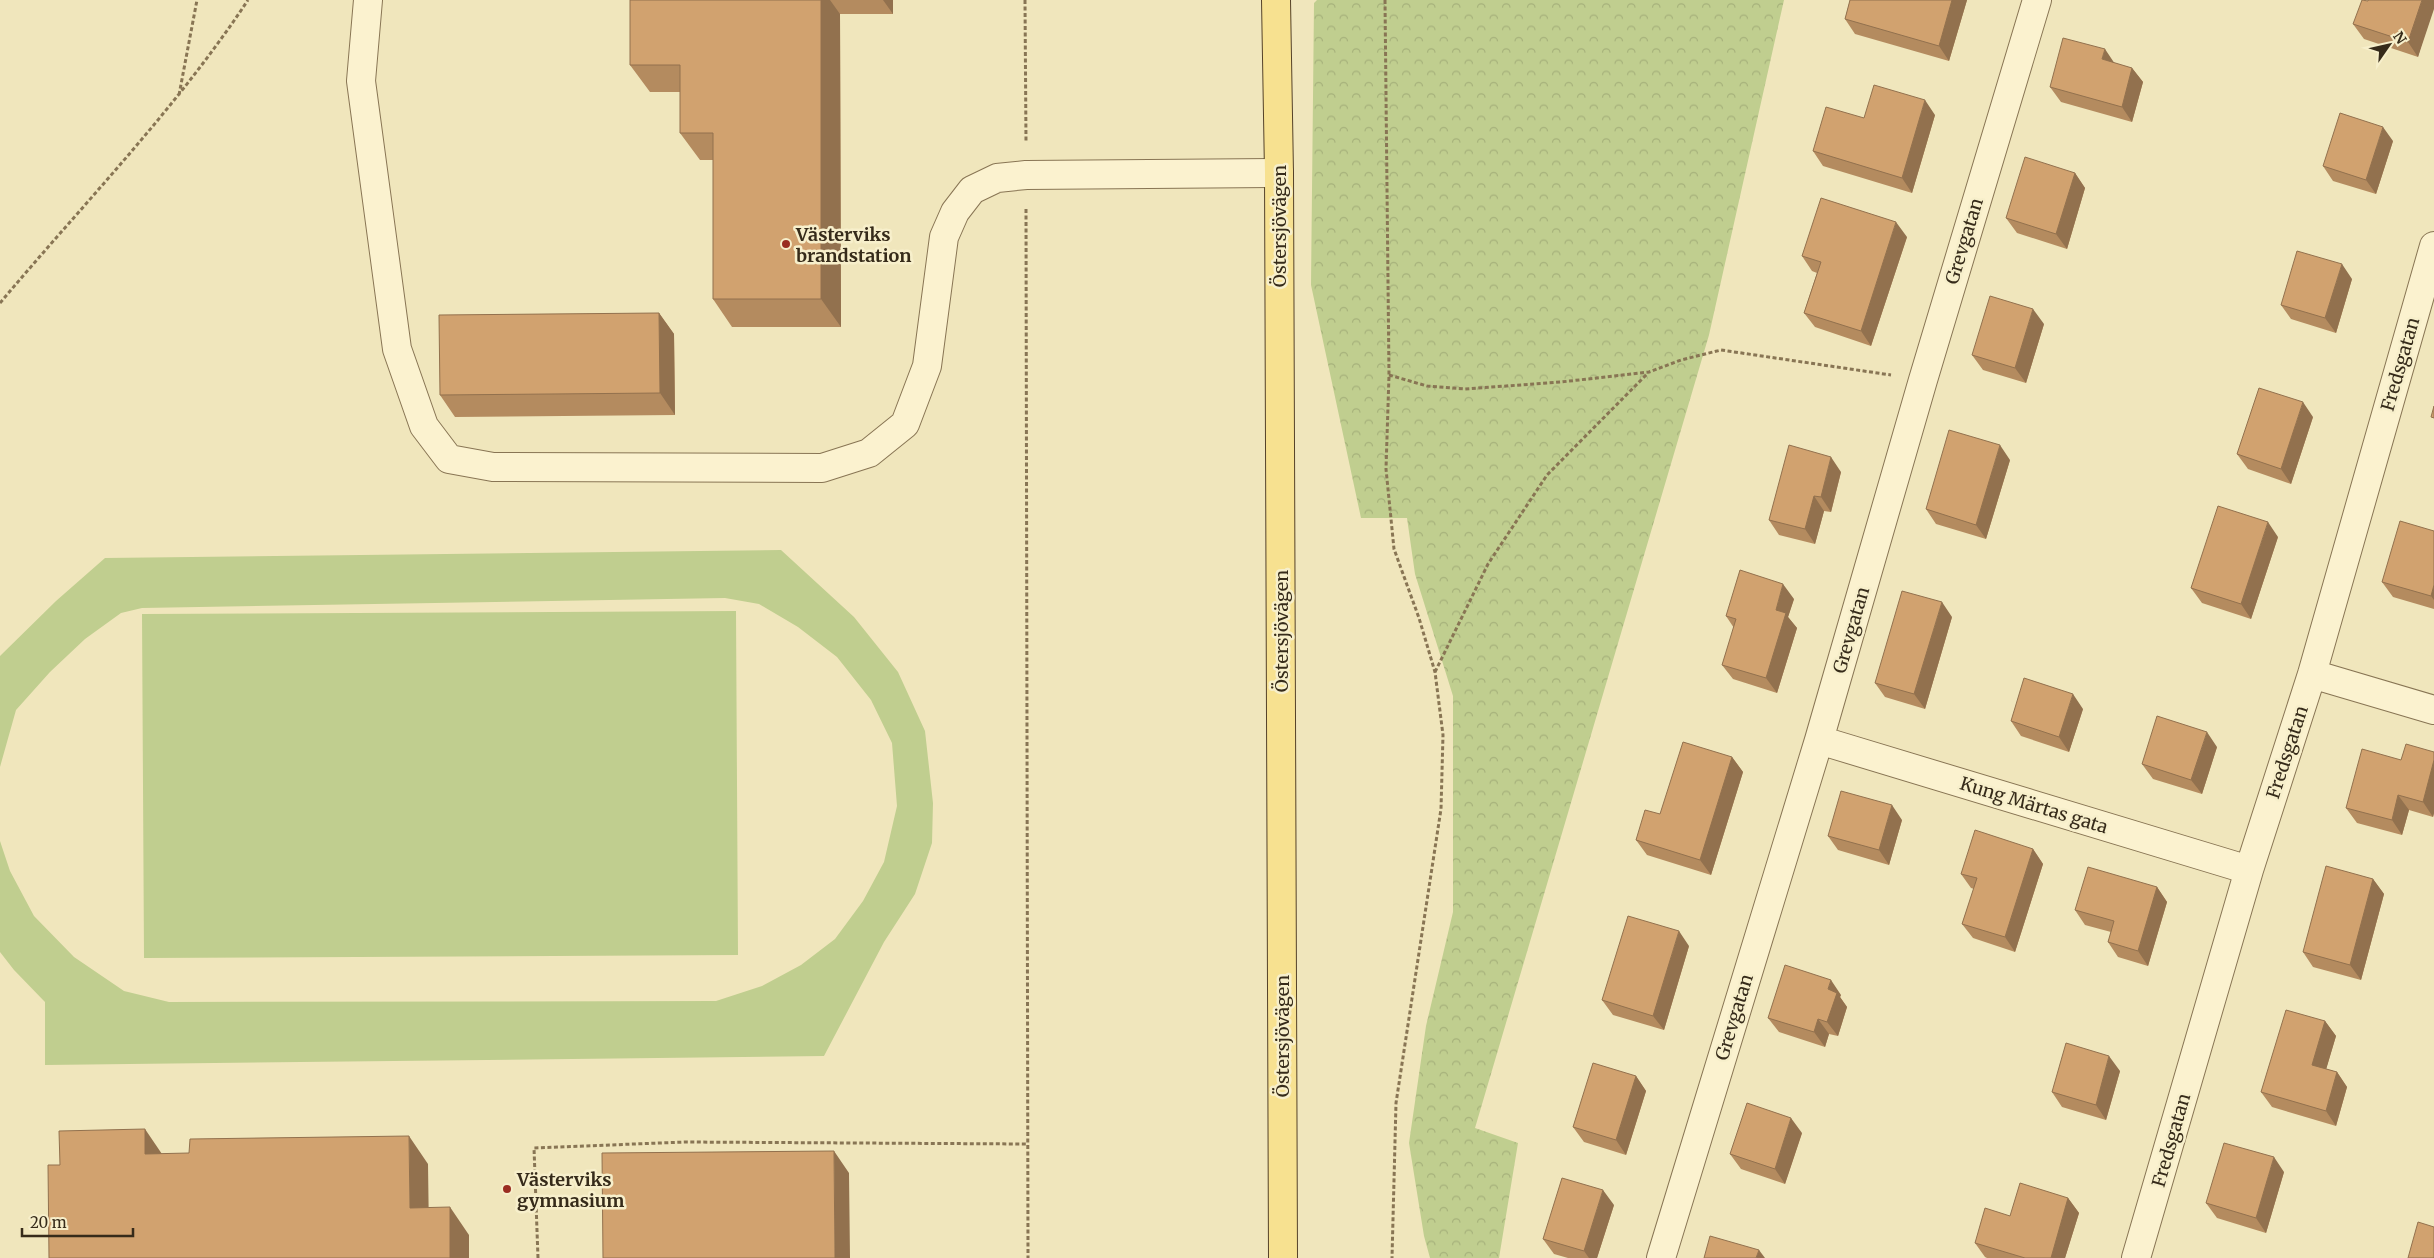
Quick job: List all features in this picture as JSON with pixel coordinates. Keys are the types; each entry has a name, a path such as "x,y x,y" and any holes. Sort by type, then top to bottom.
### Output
{"main road":[{"name":"Östersjövägen","path":"1277,1 1283,1258"}],"street":[{"path":"368,0 361,81 397,349 424,426 449,459 493,467 822,468 869,453 904,424 927,366 944,237 955,212 972,190 997,178 1026,175 1279,173"},
{"name":"Grevgatan","path":"1660,1258 1819,740 1923,380 2037,0"},
{"name":"Fredsgatan","path":"2136,1258 2249,870 2312,674 2434,246"},
{"path":"2312,674 2434,710"},
{"name":"Kung Märtas gata","path":"1819,740 2249,870"}],"path":[{"path":"179,96 196,0"},
{"path":"0,303 179,96 226,34 248,0"},
{"path":"1025,0 1028,1258"},
{"path":"1385,0 1389,375 1386,469 1394,549 1419,618 1435,672 1443,735 1442,809 1396,1103 1392,1258"},
{"path":"1389,375 1427,386 1465,389 1561,382 1649,372 1681,360 1721,350 1923,380"},
{"path":"1435,672 1488,564 1547,475 1649,372"},
{"path":"538,1258 534,1148 685,1142 1027,1144"}],"green space":[{"path":"1317,0 1784,0 1709,335 1475,1128 1518,1143 1499,1258 1430,1258 1424,1236 1409,1143 1426,1026 1453,912 1453,696 1415,574 1407,518 1361,518 1311,285 1314,3"},
{"path":"781,550 854,617 898,672 925,731 933,803 932,843 915,894 884,942 824,1056 45,1065 45,1002 14,970 0,952 0,841 10,871 34,916 74,957 124,991 169,1002 716,1001 762,986 801,965 835,939 863,901 884,862 897,806 892,743 871,700 837,657 798,627 759,604 725,598 142,608 121,613 85,639 50,672 16,710 0,767 0,656 56,601 105,558"},
{"path":"736,611 738,955 144,958 142,614"}],"building":[{"name":"Västerviks brandstation","path":"630,0 821,0 821,299 713,299 713,133 680,133 680,65 630,65"},
{"path":"1850,0 1952,0 1939,46 1845,19"},
{"path":"2362,0 2422,0 2408,42 2353,24"},
{"path":"2063,38 2105,49 2102,59 2132,68 2122,107 2050,87"},
{"path":"1874,85 1925,100 1902,178 1813,151 1826,107 1864,118"},
{"path":"2340,113 2383,127 2366,180 2323,166"},
{"path":"2025,157 2075,173 2056,234 2006,218"},
{"path":"1821,198 1896,222 1861,331 1804,313 1821,262 1802,256"},
{"path":"2297,251 2342,264 2325,318 2281,305"},
{"path":"1990,296 2033,309 2015,368 1972,355"},
{"path":"659,313 660,393 440,395 439,315"},
{"path":"2259,388 2303,402 2281,469 2237,454"},
{"path":"2434,406 2434,418 2431,417"},
{"path":"1949,430 2000,445 1976,525 1926,509"},
{"path":"1789,445 1831,457 1821,497 1814,496 1805,529 1769,520"},
{"path":"2218,506 2268,522 2241,604 2191,588"},
{"path":"2400,521 2434,531 2434,585 2431,596 2382,582"},
{"path":"1740,570 1783,584 1776,610 1786,613 1766,678 1722,665 1736,619 1726,616"},
{"path":"1902,591 1942,602 1914,694 1875,683"},
{"path":"2024,678 2073,694 2059,737 2011,721"},
{"path":"2157,716 2207,732 2191,780 2142,764"},
{"path":"1683,742 1732,757 1700,860 1636,840 1645,810 1660,814"},
{"path":"2406,744 2434,752 2434,760 2423,802 2398,795 2392,820 2346,808 2362,749 2401,760"},
{"path":"1841,791 1892,805 1879,850 1828,836"},
{"path":"1975,830 2033,849 2005,937 1962,924 1977,878 1961,874"},
{"path":"2326,866 2373,879 2350,965 2303,952"},
{"path":"2088,867 2157,887 2138,951 2108,942 2114,921 2075,910"},
{"path":"1628,916 1679,931 1653,1016 1602,1000"},
{"path":"1785,965 1831,980 1828,989 1837,993 1827,1022 1818,1019 1814,1032 1768,1018"},
{"path":"2286,1010 2325,1021 2312,1065 2337,1072 2326,1111 2261,1092"},
{"path":"2066,1043 2109,1056 2096,1105 2052,1092"},
{"path":"1593,1063 1636,1076 1616,1140 1573,1127"},
{"path":"1747,1103 1791,1118 1775,1169 1730,1154"},
{"path":"145,1129 145,1154 189,1153 190,1139 409,1136 410,1208 450,1207 450,1258 49,1258 48,1165 60,1165 59,1131"},
{"path":"2224,1143 2274,1157 2256,1218 2206,1203"},
{"path":"834,1151 835,1258 603,1258 602,1153"},
{"path":"1562,1178 1603,1190 1584,1251 1543,1239"},
{"path":"2020,1183 2068,1198 2051,1258 2025,1258 1975,1243 1985,1208 2010,1216"},
{"path":"2418,1222 2434,1227 2434,1258 2408,1258"},
{"path":"1710,1236 1759,1250 1756,1258 1704,1258"}],"place":[{"name":"Västerviks brandstation","path":"786,244"},
{"name":"Västerviks gymnasium","path":"507,1189"}]}
